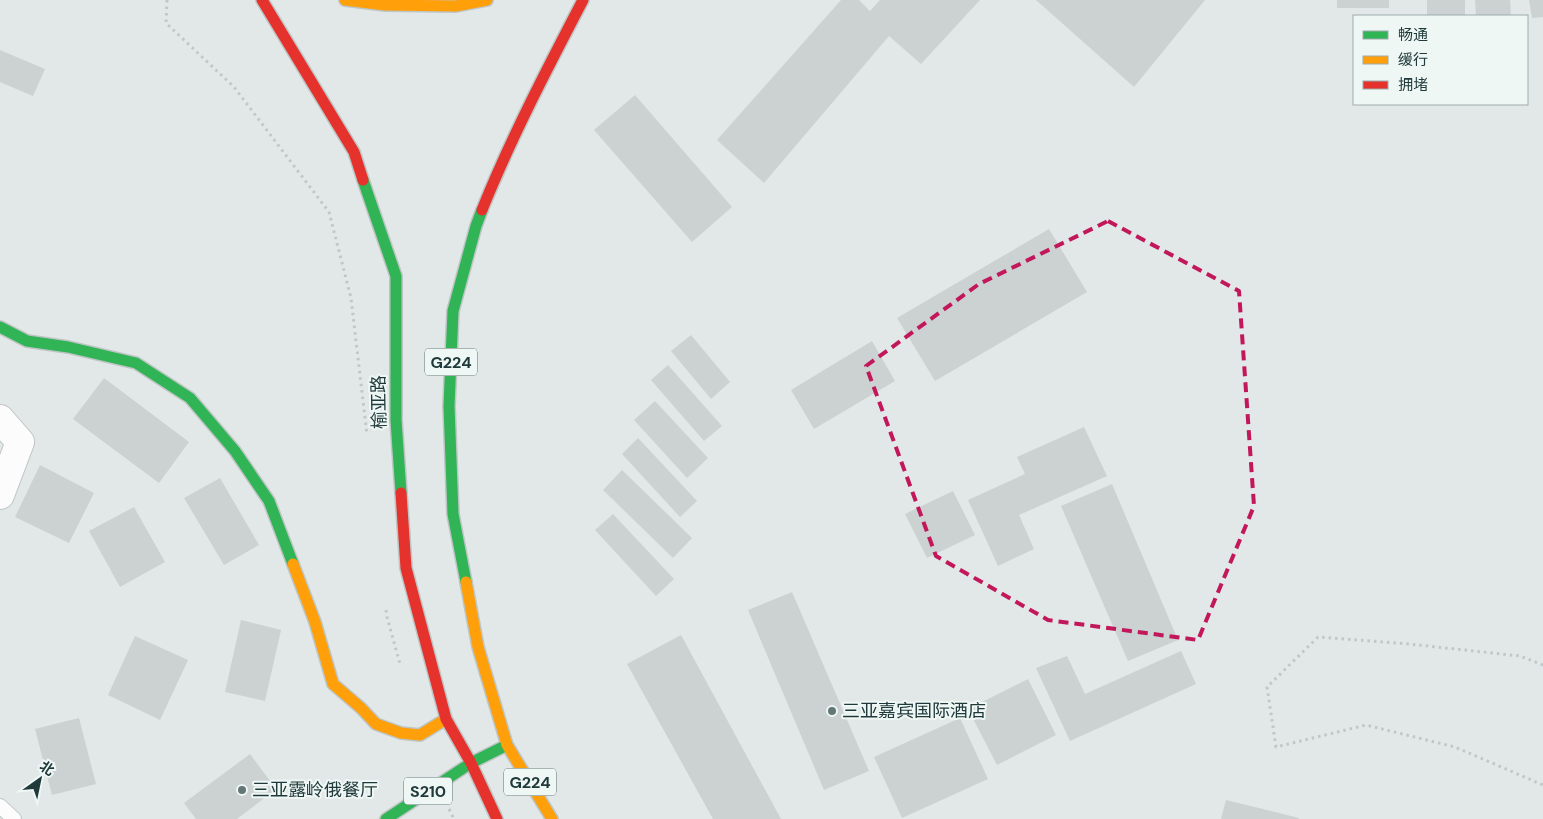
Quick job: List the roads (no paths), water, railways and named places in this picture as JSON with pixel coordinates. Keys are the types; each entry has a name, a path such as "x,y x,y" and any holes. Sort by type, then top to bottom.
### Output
{"main road":[{"name":"榆亚路","path":"262,0 354,152 396,276 396,420 406,568 446,719 471,763 497,819"},
{"path":"345,0 386,5 456,6 487,0"},
{"name":"G224","path":"552,819 507,745 478,646 453,514 449,406 454,311 476,226 496,175 526,111 583,0"},
{"path":"0,328 27,341 68,347 136,363 190,398 235,451 269,501 315,622 333,684 376,724 401,733 420,735 446,719"},
{"name":"S210","path":"386,819 471,763 507,745"}],"street":[{"path":"0,419 20,442 0,495"}],"lane":[{"path":"0,806 14,819"}],"place":[{"name":"三亚嘉宾国际酒店","path":"832,711"},
{"name":"三亚露岭俄餐厅","path":"242,790"}]}
